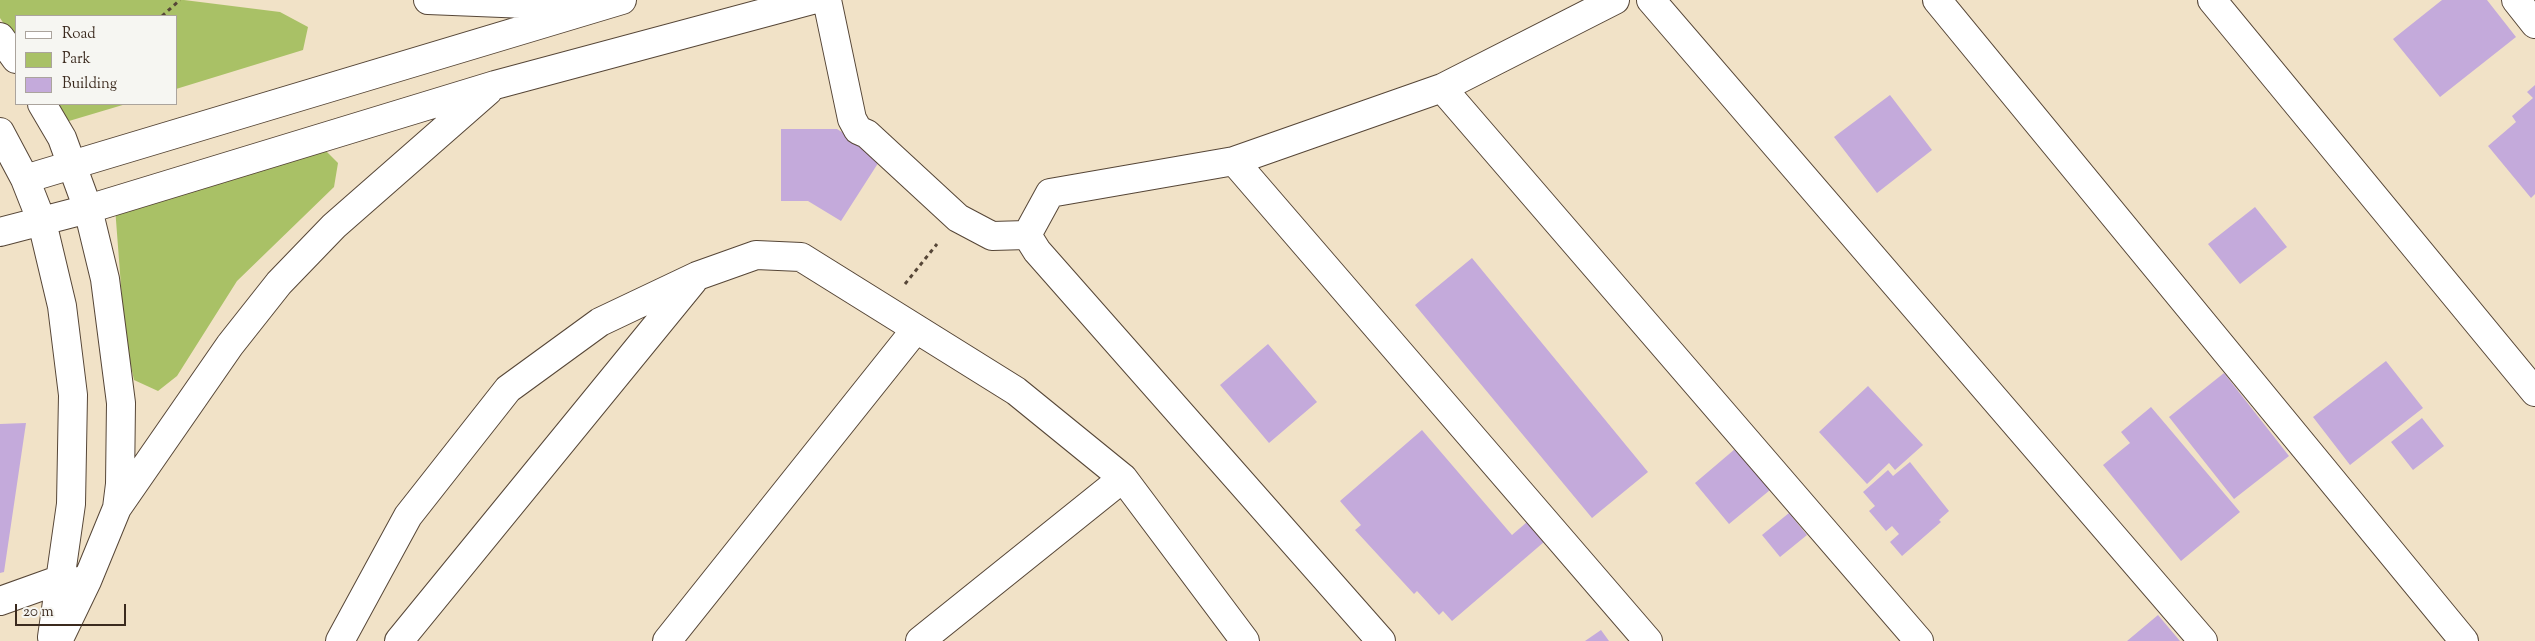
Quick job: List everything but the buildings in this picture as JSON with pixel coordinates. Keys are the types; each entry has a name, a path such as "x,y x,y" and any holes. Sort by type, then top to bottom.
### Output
{"street":[{"path":"428,0 610,4"},
{"path":"0,232 42,222 496,85 812,0"},
{"path":"827,0 852,118 858,130 867,134 958,218 992,236 1027,235"},
{"path":"1027,235 1050,193 1234,161 1442,88 1615,0"},
{"path":"1651,0 2203,641"},
{"path":"1937,0 2464,641"},
{"path":"2212,0 2535,392"},
{"path":"2516,0 2535,24"},
{"path":"25,179 610,4"},
{"path":"0,37 15,58"},
{"path":"58,641 87,581 117,508 230,345 279,283 334,226 496,85"},
{"path":"1442,88 1919,641"},
{"path":"43,105 62,138 73,164 88,208 105,279 121,403 120,484 117,508"},
{"path":"0,132 25,179 42,222 62,306 72,395 71,504 52,641"},
{"path":"1234,161 1648,641"},
{"path":"1027,235 1037,251 1381,641"},
{"path":"340,641 408,516 508,389 600,322 697,276 756,255 802,257 1016,391 1123,478 1245,641"},
{"path":"399,641 697,276"},
{"path":"667,641 916,329"},
{"path":"920,641 1123,478"},
{"path":"0,601 59,580 87,581"}],"path":[{"path":"163,15 180,0"},
{"path":"886,310 958,218"}],"green space":[{"path":"0,0 184,0 280,12 308,27 303,50 178,88 178,15 15,15 15,40 0,18"},
{"path":"58,105 123,105 69,121"},
{"path":"322,147 338,163 334,187 237,281 177,376 158,391 134,380 125,339 115,207"}]}
